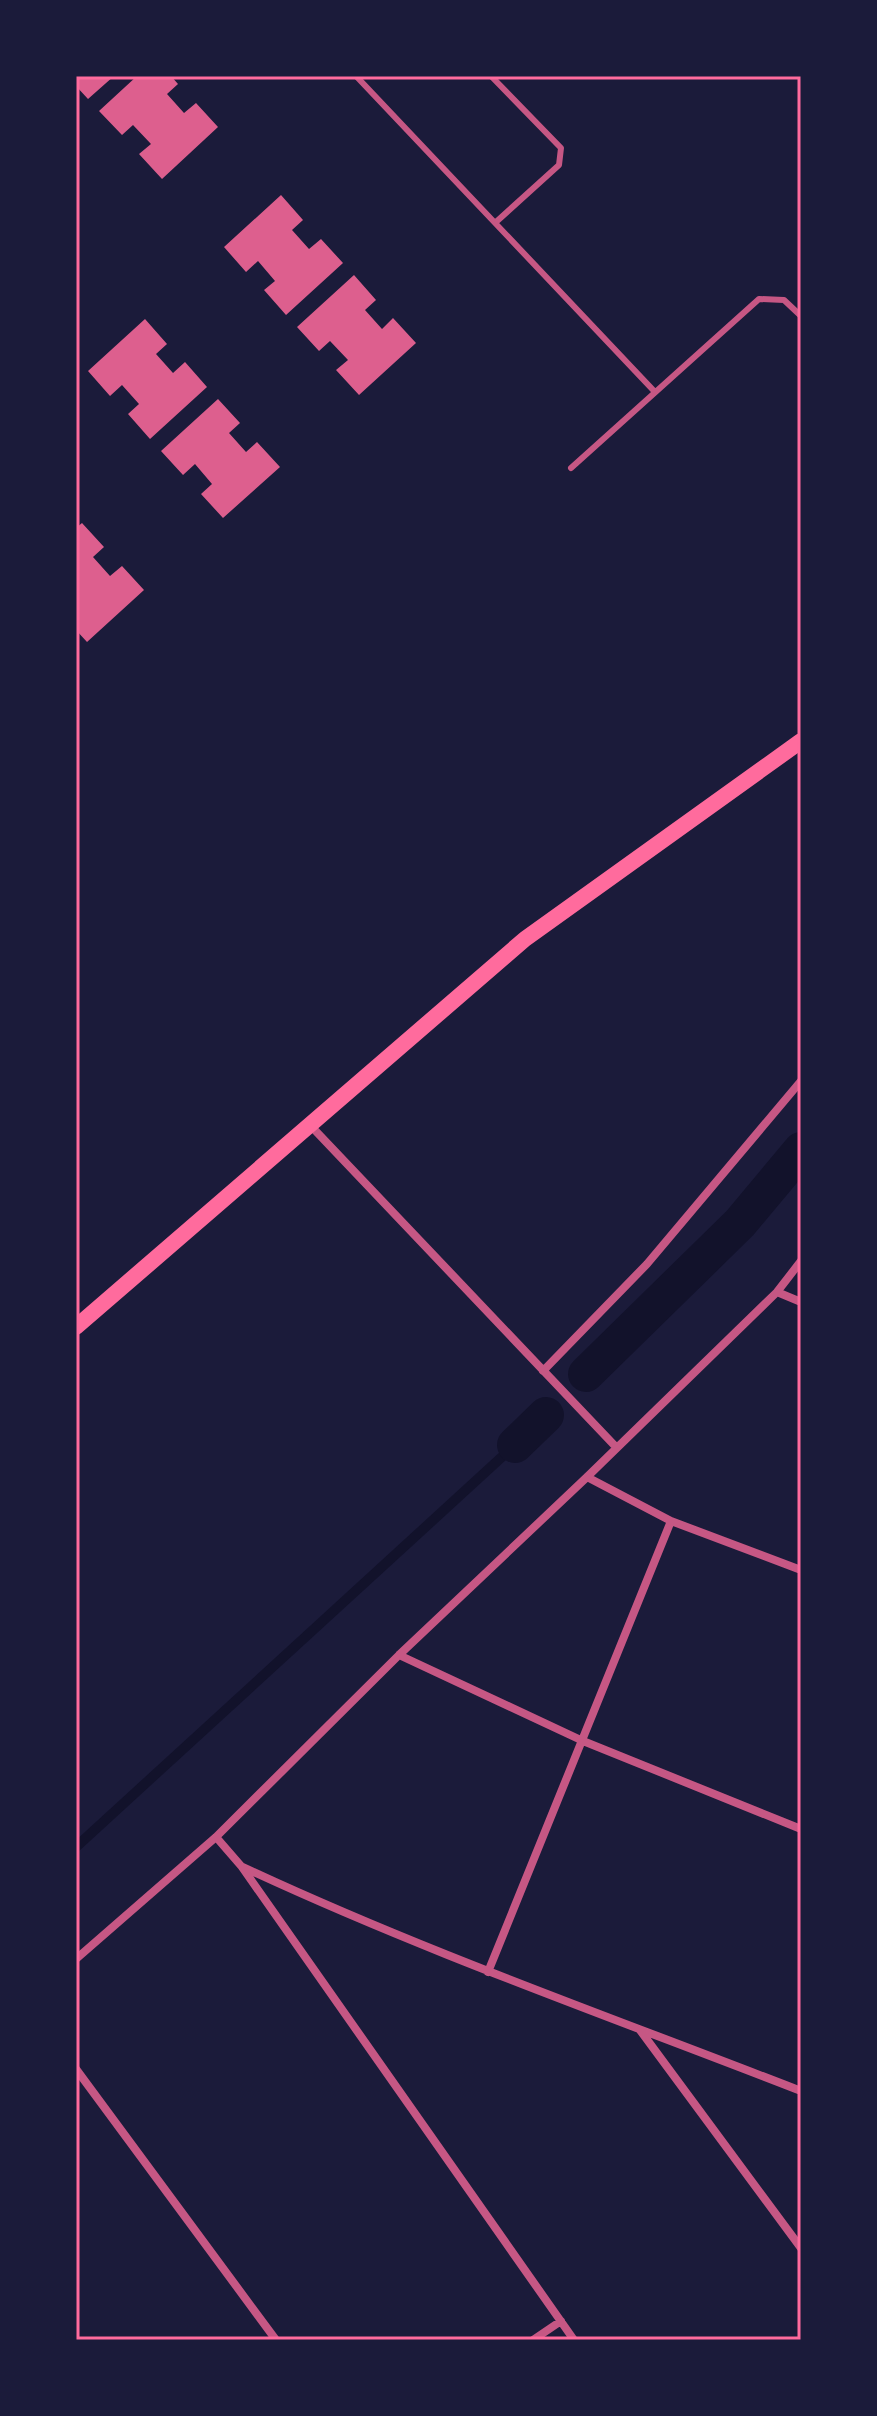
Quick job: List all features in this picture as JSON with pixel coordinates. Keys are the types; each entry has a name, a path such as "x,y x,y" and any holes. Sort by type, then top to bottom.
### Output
{"main road":[{"path":"79,1317 310,1125 525,939 801,741"}],"street":[{"path":"543,1371 647,1264 801,1081"},
{"path":"310,1125 616,1447"},
{"path":"76,1959 216,1837 399,1655 777,1292 801,1261"},
{"path":"777,1292 801,1302"},
{"path":"587,1477 671,1521 801,1570"},
{"path":"488,1972 671,1521"},
{"path":"399,1655 583,1741 801,1829"},
{"path":"216,1837 242,1867 574,2340"},
{"path":"242,1867 488,1972 801,2091"},
{"path":"639,2028 801,2248"},
{"path":"76,2069 276,2340"},
{"path":"533,2340 561,2321"}],"lane":[{"path":"356,76 655,392"},
{"path":"491,76 561,148 559,165 496,222"},
{"path":"571,468 759,299 784,300 801,316"}],"building":[{"path":"76,76 114,76 88,99 76,86"},
{"path":"137,76 171,76 178,84 167,94 184,113 196,103 218,127 162,179 139,154 151,144 133,125 122,135 99,111"},
{"path":"281,195 303,220 292,230 309,249 321,239 343,263 286,315 264,290 275,281 258,261 246,272 224,247"},
{"path":"354,275 376,300 365,310 382,329 393,318 416,343 359,395 336,370 348,360 330,341 319,351 297,327"},
{"path":"145,319 167,344 156,354 173,373 185,362 207,387 150,439 128,414 139,404 122,385 110,396 88,371"},
{"path":"218,399 240,423 229,433 246,452 257,442 280,467 223,518 201,494 212,484 195,464 183,475 161,451"},
{"path":"82,523 104,547 93,557 110,576 122,566 144,590 87,642 76,630 76,528"}],"waterway":[{"path":"586,1374 740,1223 801,1150"},
{"path":"515,1445 546,1415"},
{"path":"76,1847 515,1445"}]}
